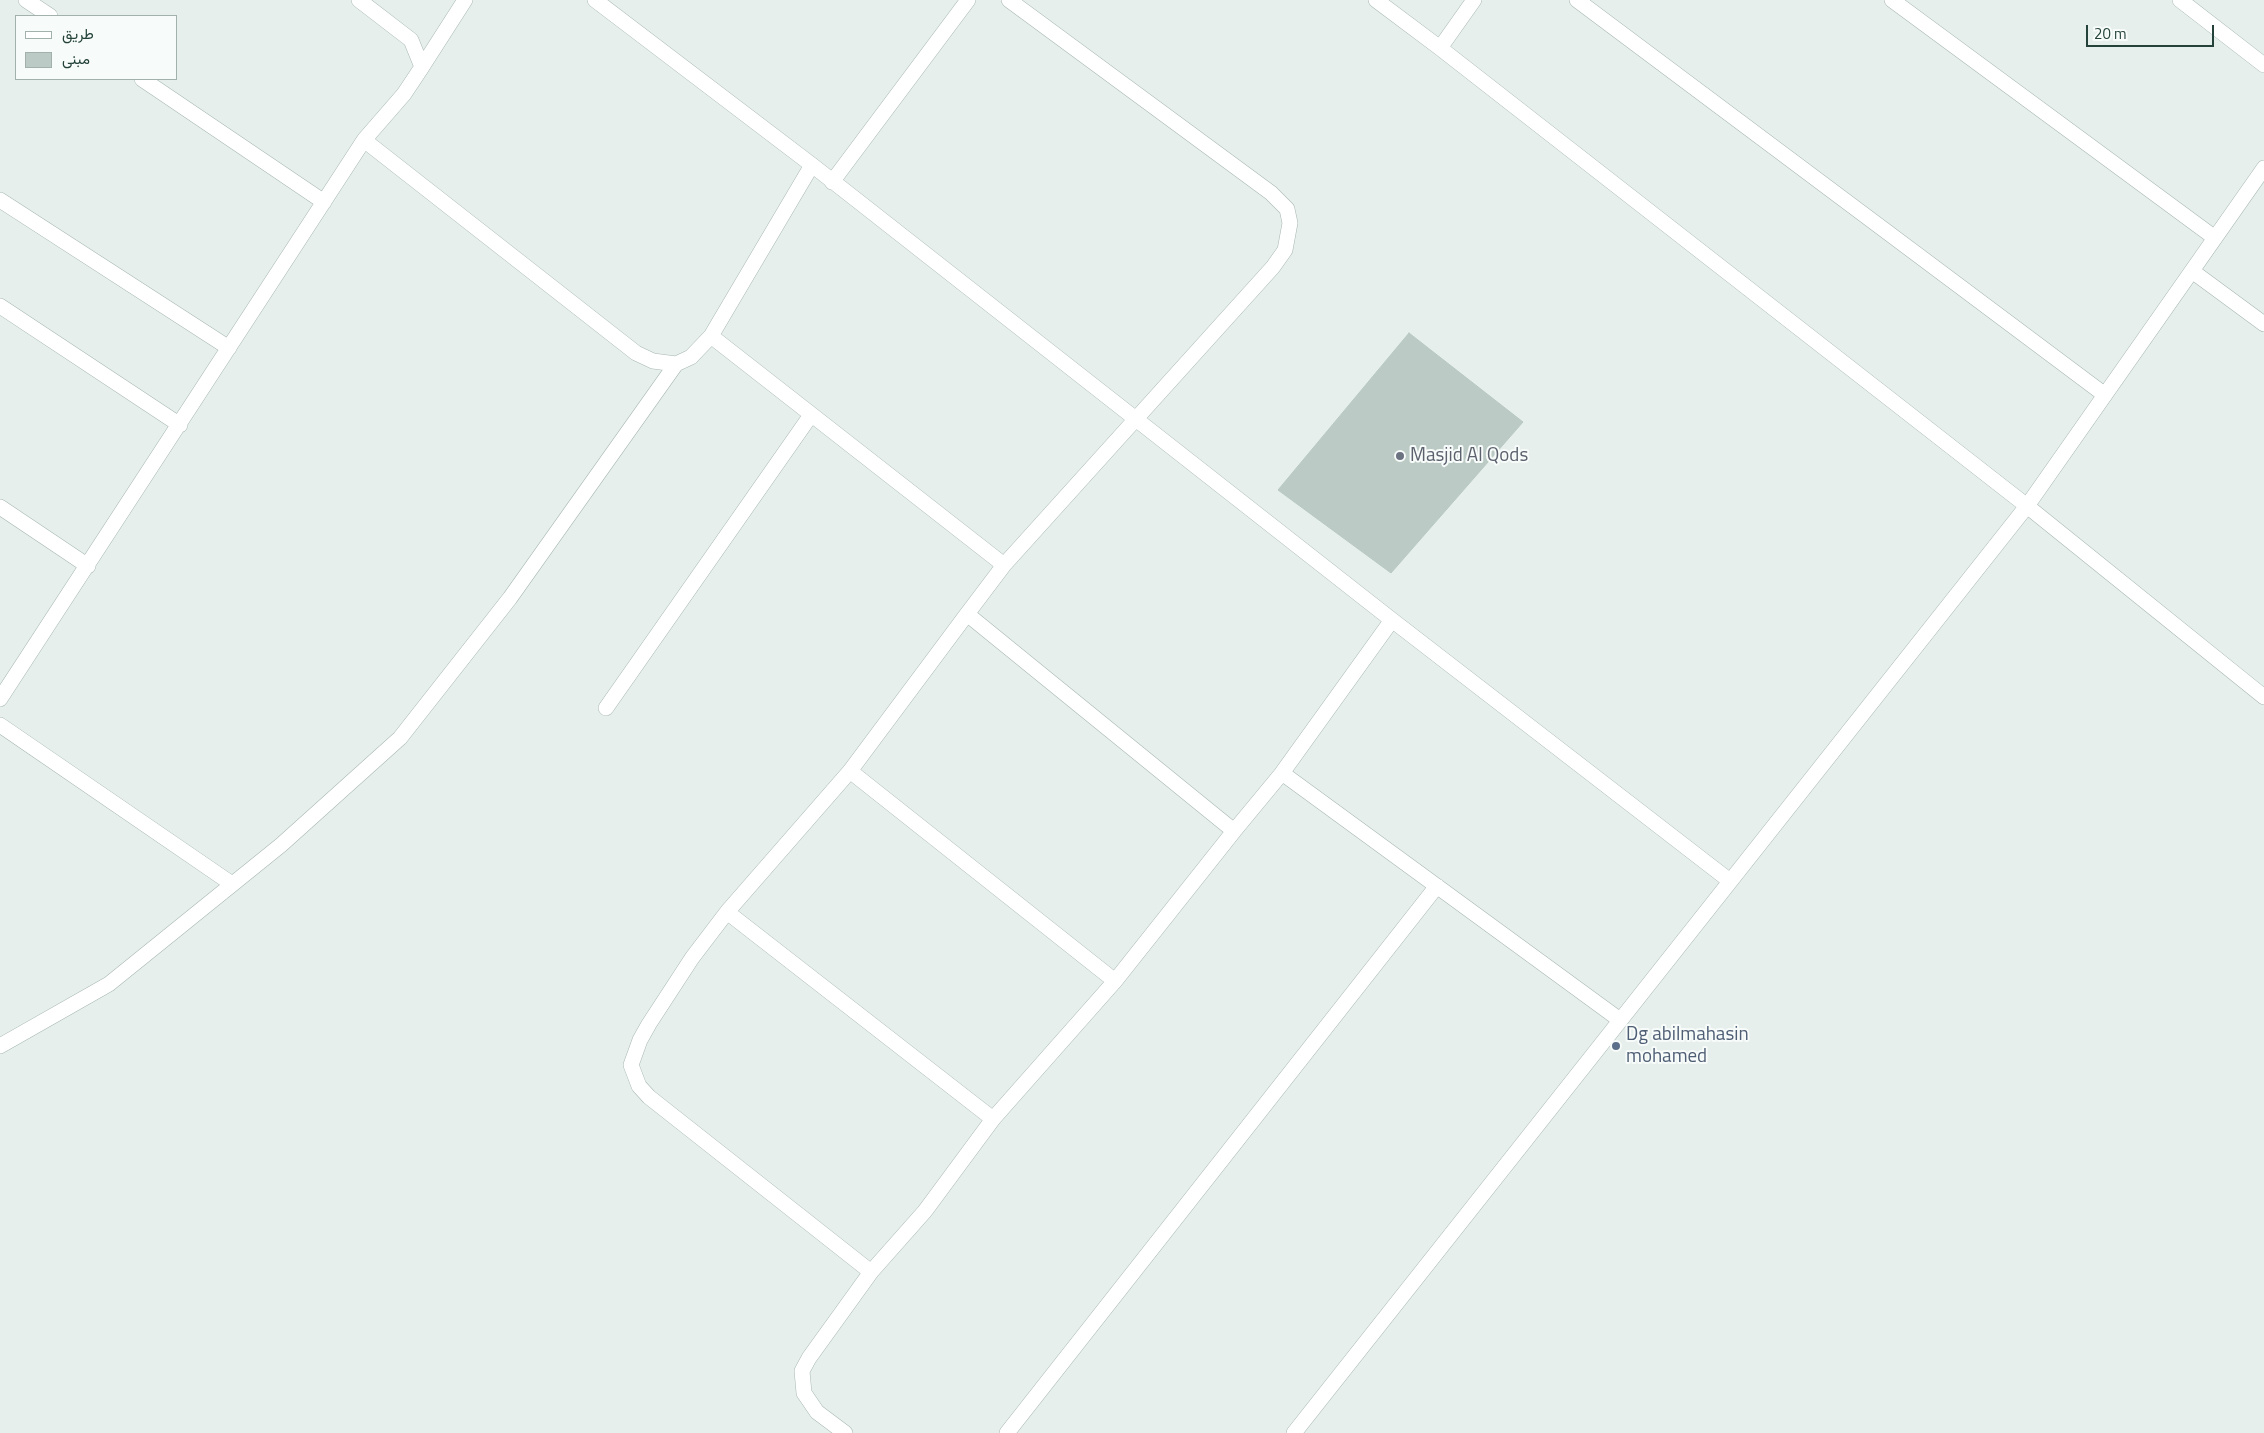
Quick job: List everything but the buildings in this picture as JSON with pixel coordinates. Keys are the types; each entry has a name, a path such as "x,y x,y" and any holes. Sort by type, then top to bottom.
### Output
{"street":[{"path":"26,0 48,15"},
{"path":"359,0 400,29 411,40 422,68"},
{"path":"0,699 364,140 404,94 465,0"},
{"path":"595,0 812,165 1392,620 1730,881"},
{"path":"832,182 968,0"},
{"path":"871,1272 649,1097 633,1076 630,1065 640,1040 692,958 726,912 850,771 1004,564 1137,420 1273,268 1285,250 1290,223 1287,209 1271,193 1009,0"},
{"path":"1376,0 2027,506 2264,697"},
{"path":"1440,48 1474,0"},
{"path":"1577,0 2105,395"},
{"path":"1892,0 2215,238"},
{"path":"2180,0 2264,65"},
{"path":"143,80 324,202"},
{"path":"364,140 636,353 653,361 676,364"},
{"path":"0,1046 109,984 281,845 400,738 510,598 676,364 691,357 711,336 812,165"},
{"path":"1294,1433 2027,506 2264,168"},
{"path":"0,200 229,348"},
{"path":"2192,271 2264,324"},
{"path":"0,306 180,424"},
{"path":"711,336 1004,564"},
{"path":"606,708 811,415"},
{"path":"0,507 88,566"},
{"path":"966,614 1234,831"},
{"path":"845,1433 817,1412 804,1393 802,1371 809,1358 871,1272 925,1211 993,1119 1115,982 1282,773 1392,620"},
{"path":"0,725 232,884"},
{"path":"850,771 1115,982"},
{"path":"1282,773 1620,1020"},
{"path":"1007,1433 1436,886"},
{"path":"726,912 993,1119"}],"place":[{"name":"Masjid Al Qods","path":"1400,456"},
{"name":"Dg abilmahasin mohamed","path":"1616,1046"}]}
